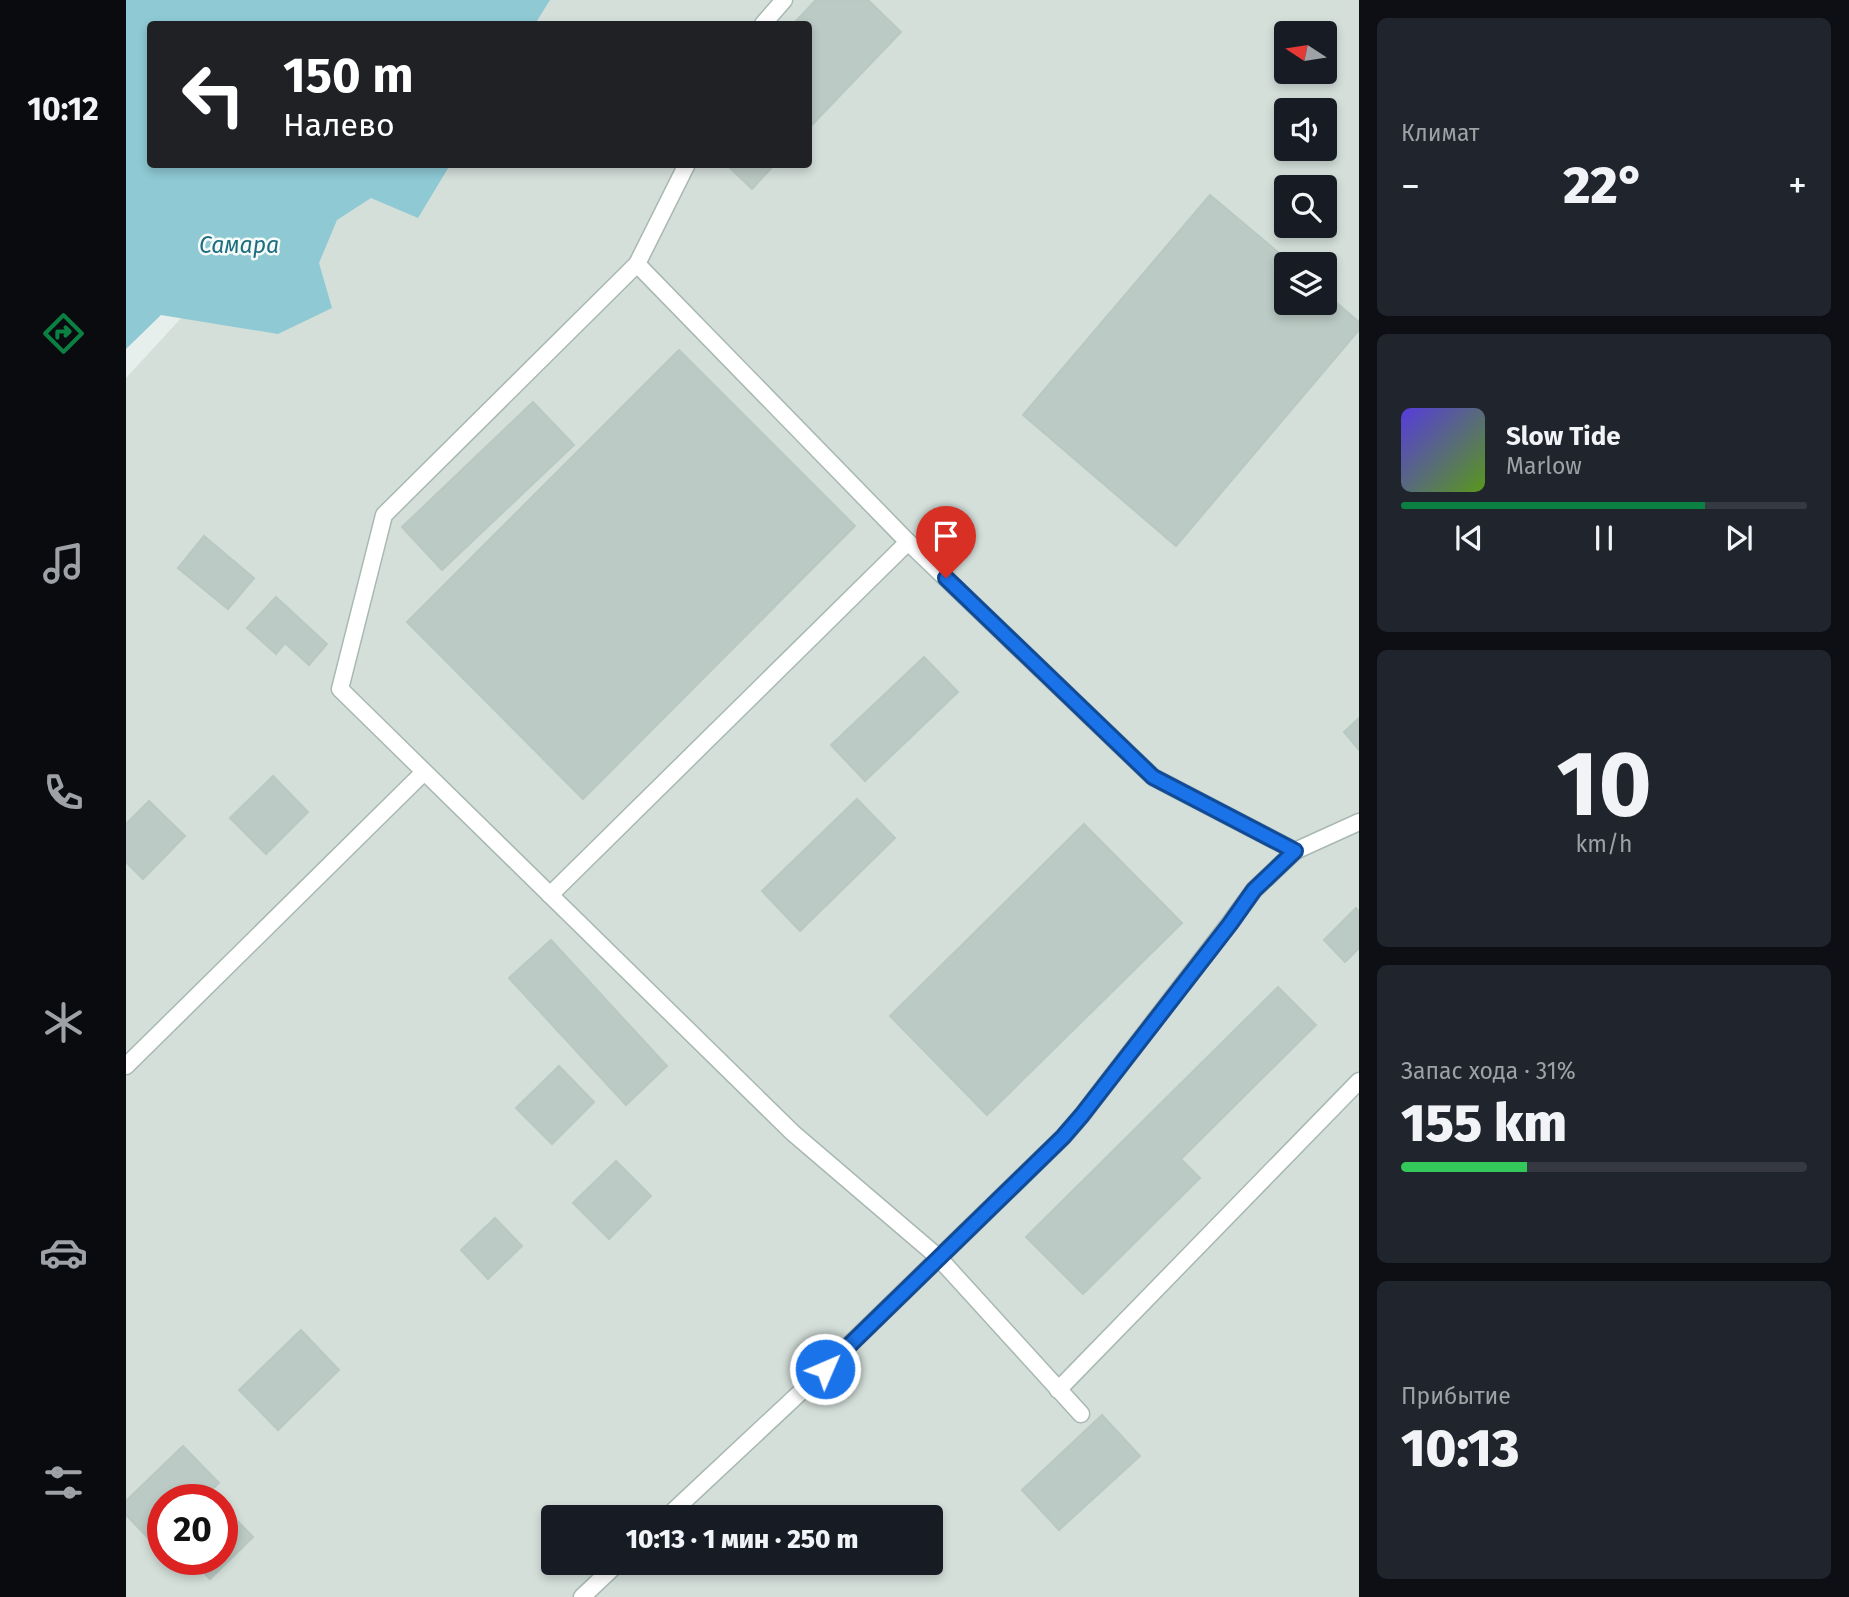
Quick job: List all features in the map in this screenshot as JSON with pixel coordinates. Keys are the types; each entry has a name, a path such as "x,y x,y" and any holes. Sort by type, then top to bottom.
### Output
{"lane":[{"path":"766,21 783,0"},
{"path":"685,168 637,264 384,515 340,689 793,1133 938,1257 1081,1414"},
{"path":"637,264 908,542 1153,777 1295,851"},
{"path":"550,895 908,542"},
{"path":"126,1066 424,772"},
{"path":"680,1505 806,1387 1063,1137 1254,890 1295,851 1359,822"},
{"path":"1058,1390 1359,1081"},
{"path":"582,1597 605,1575"}],"shaded area":[{"path":"474,0 1359,0 1359,1597 126,1597 126,378 319,168 812,168 812,21 454,21"}],"water":[{"name":"Самара","path":"126,0 550,0 537,21 147,21 147,168 448,168 418,218 371,198 337,220 319,263 332,308 278,334 161,315 126,349"}],"building":[{"path":"816,0 868,0 901,32 812,125 812,21 796,21"},
{"path":"730,168 771,168 752,189"},
{"path":"1210,195 1278,252 1274,252 1274,315 1337,315 1337,303 1359,322 1359,330 1176,546 1023,415"},
{"path":"679,350 855,526 583,799 407,622"},
{"path":"533,402 574,445 442,570 402,527"},
{"path":"204,536 254,578 228,609 178,568"},
{"path":"276,597 327,644 309,665 285,643 276,654 247,628"},
{"path":"924,657 958,692 865,781 831,745"},
{"path":"1359,718 1359,750 1344,732"},
{"path":"273,776 308,812 266,854 230,818"},
{"path":"857,799 895,838 800,931 762,891"},
{"path":"149,801 185,836 143,879 126,862 126,824"},
{"path":"1084,824 1182,923 987,1115 890,1016"},
{"path":"1356,908 1359,911 1359,948 1345,962 1324,940"},
{"path":"551,940 667,1066 626,1105 509,978"},
{"path":"1278,987 1316,1025 1181,1159 1200,1178 1083,1294 1026,1237"},
{"path":"559,1066 594,1102 552,1144 516,1108"},
{"path":"616,1161 651,1196 609,1239 573,1203"},
{"path":"495,1218 522,1246 488,1279 461,1250"},
{"path":"301,1330 339,1370 278,1430 239,1390"},
{"path":"1102,1415 1140,1456 1059,1530 1022,1490"},
{"path":"183,1446 219,1483 147,1484 147,1537 126,1515 126,1501"},
{"path":"238,1522 253,1537 238,1552"}],"route":[{"path":"825,1369 1063,1137 1254,890 1295,851 1153,777 946,578"}]}
